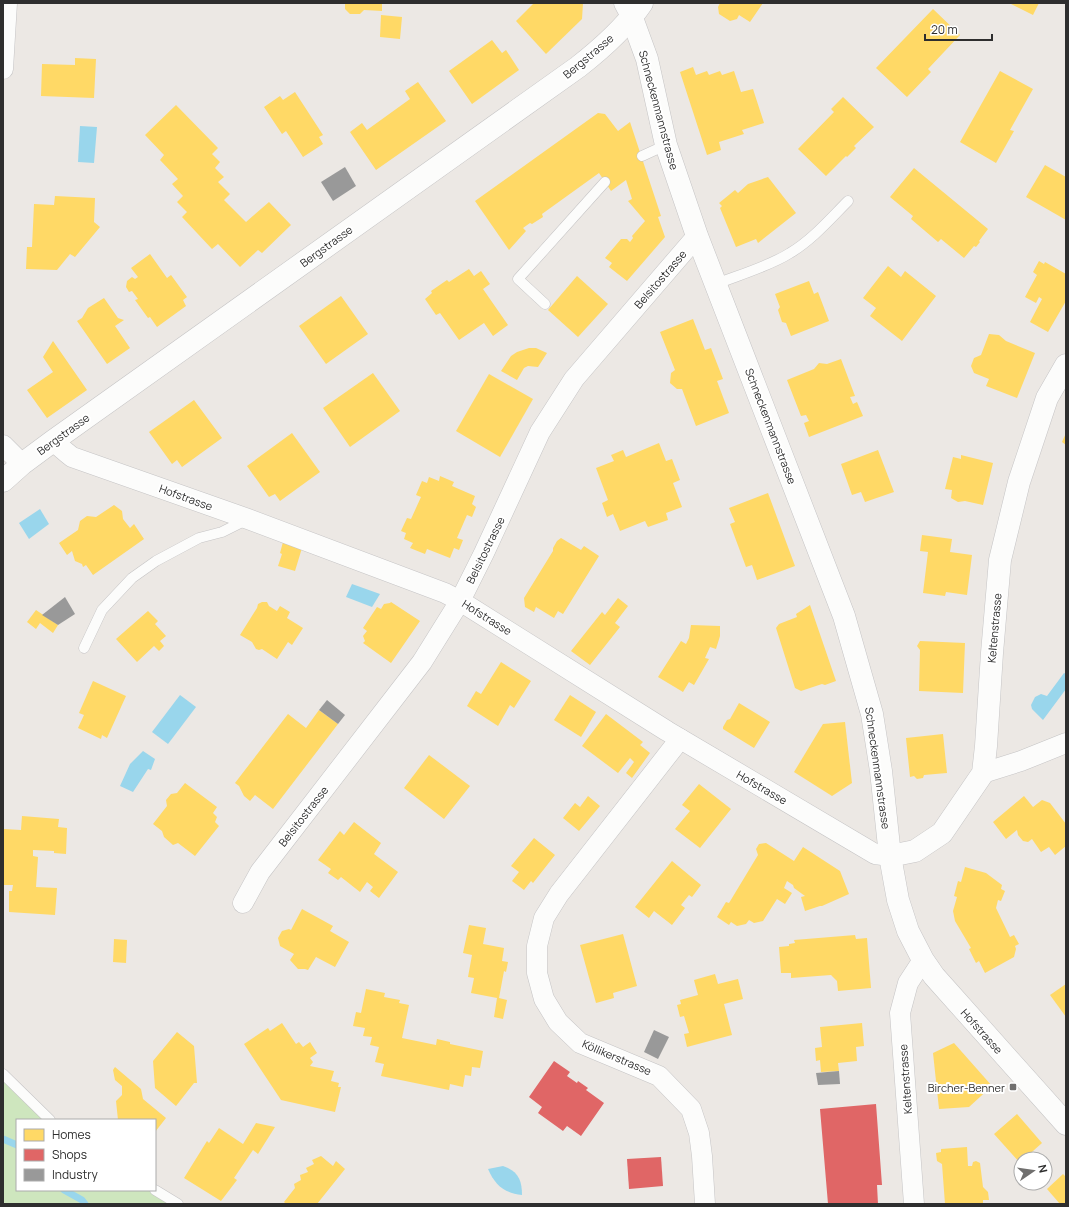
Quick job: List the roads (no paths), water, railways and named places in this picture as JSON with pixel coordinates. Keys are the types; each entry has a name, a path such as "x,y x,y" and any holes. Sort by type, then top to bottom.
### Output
{"main road":[{"name":"Schneckenmannstrasse","path":"633,8 647,59 666,145 697,236 844,616 872,714 881,771 890,856 898,900 908,931"},
{"name":"Bergstrasse","path":"3,481 22,464 53,441 578,67 592,56 633,8"},
{"name":"Keltenstrasse","path":"890,856 915,851 942,833 983,772 1000,560 1018,482 1047,398 1066,365"},
{"name":"Hofstrasse","path":"908,931 922,960 934,976 1066,1124"}],"street":[{"path":"3,69 7,3"},
{"name":"Belsitostrasse","path":"243,902 260,872 422,662 460,601 540,432 574,380 697,236"},
{"name":"Hofstrasse","path":"53,441 72,457 445,593 680,739 875,854 890,856"},
{"path":"3,445 22,464"},
{"name":"Köllikerstrasse","path":"680,739 559,894 544,918 536,946 537,973 544,999 558,1022 580,1043 660,1076 691,1110 699,1133 705,1204"},
{"path":"983,772 1021,761 1066,743"},
{"name":"Keltenstrasse","path":"914,1204 900,1013 908,983 922,960"}],"lane":[{"path":"642,156 666,145"},
{"path":"545,304 518,279 605,182"},
{"path":"716,284 759,268 790,253 811,237 848,201"},
{"path":"84,648 102,610 132,578 156,561 199,538 222,532 248,520"},
{"path":"3,1074 49,1119"},
{"path":"156,1191 178,1204"}],"water":[{"path":"80,126 97,127 94,163 78,162"},
{"path":"40,509 49,524 29,539 19,523"},
{"path":"352,584 380,594 372,607 346,597"},
{"path":"1064,673 1066,674 1066,689 1043,720 1032,709 1031,705 1035,697 1041,694 1047,696"},
{"path":"180,695 196,707 168,744 152,732"},
{"path":"143,751 155,759 151,770 148,769 133,792 120,786 130,764"},
{"path":"503,1166 516,1173 520,1181 522,1195 505,1190 497,1184 488,1169"}],"waterway":[{"path":"3,1139 16,1145"},
{"path":"66,1191 82,1200 85,1204"}],"place":[{"name":"Bircher-Benner","path":"1013,1087"}]}
